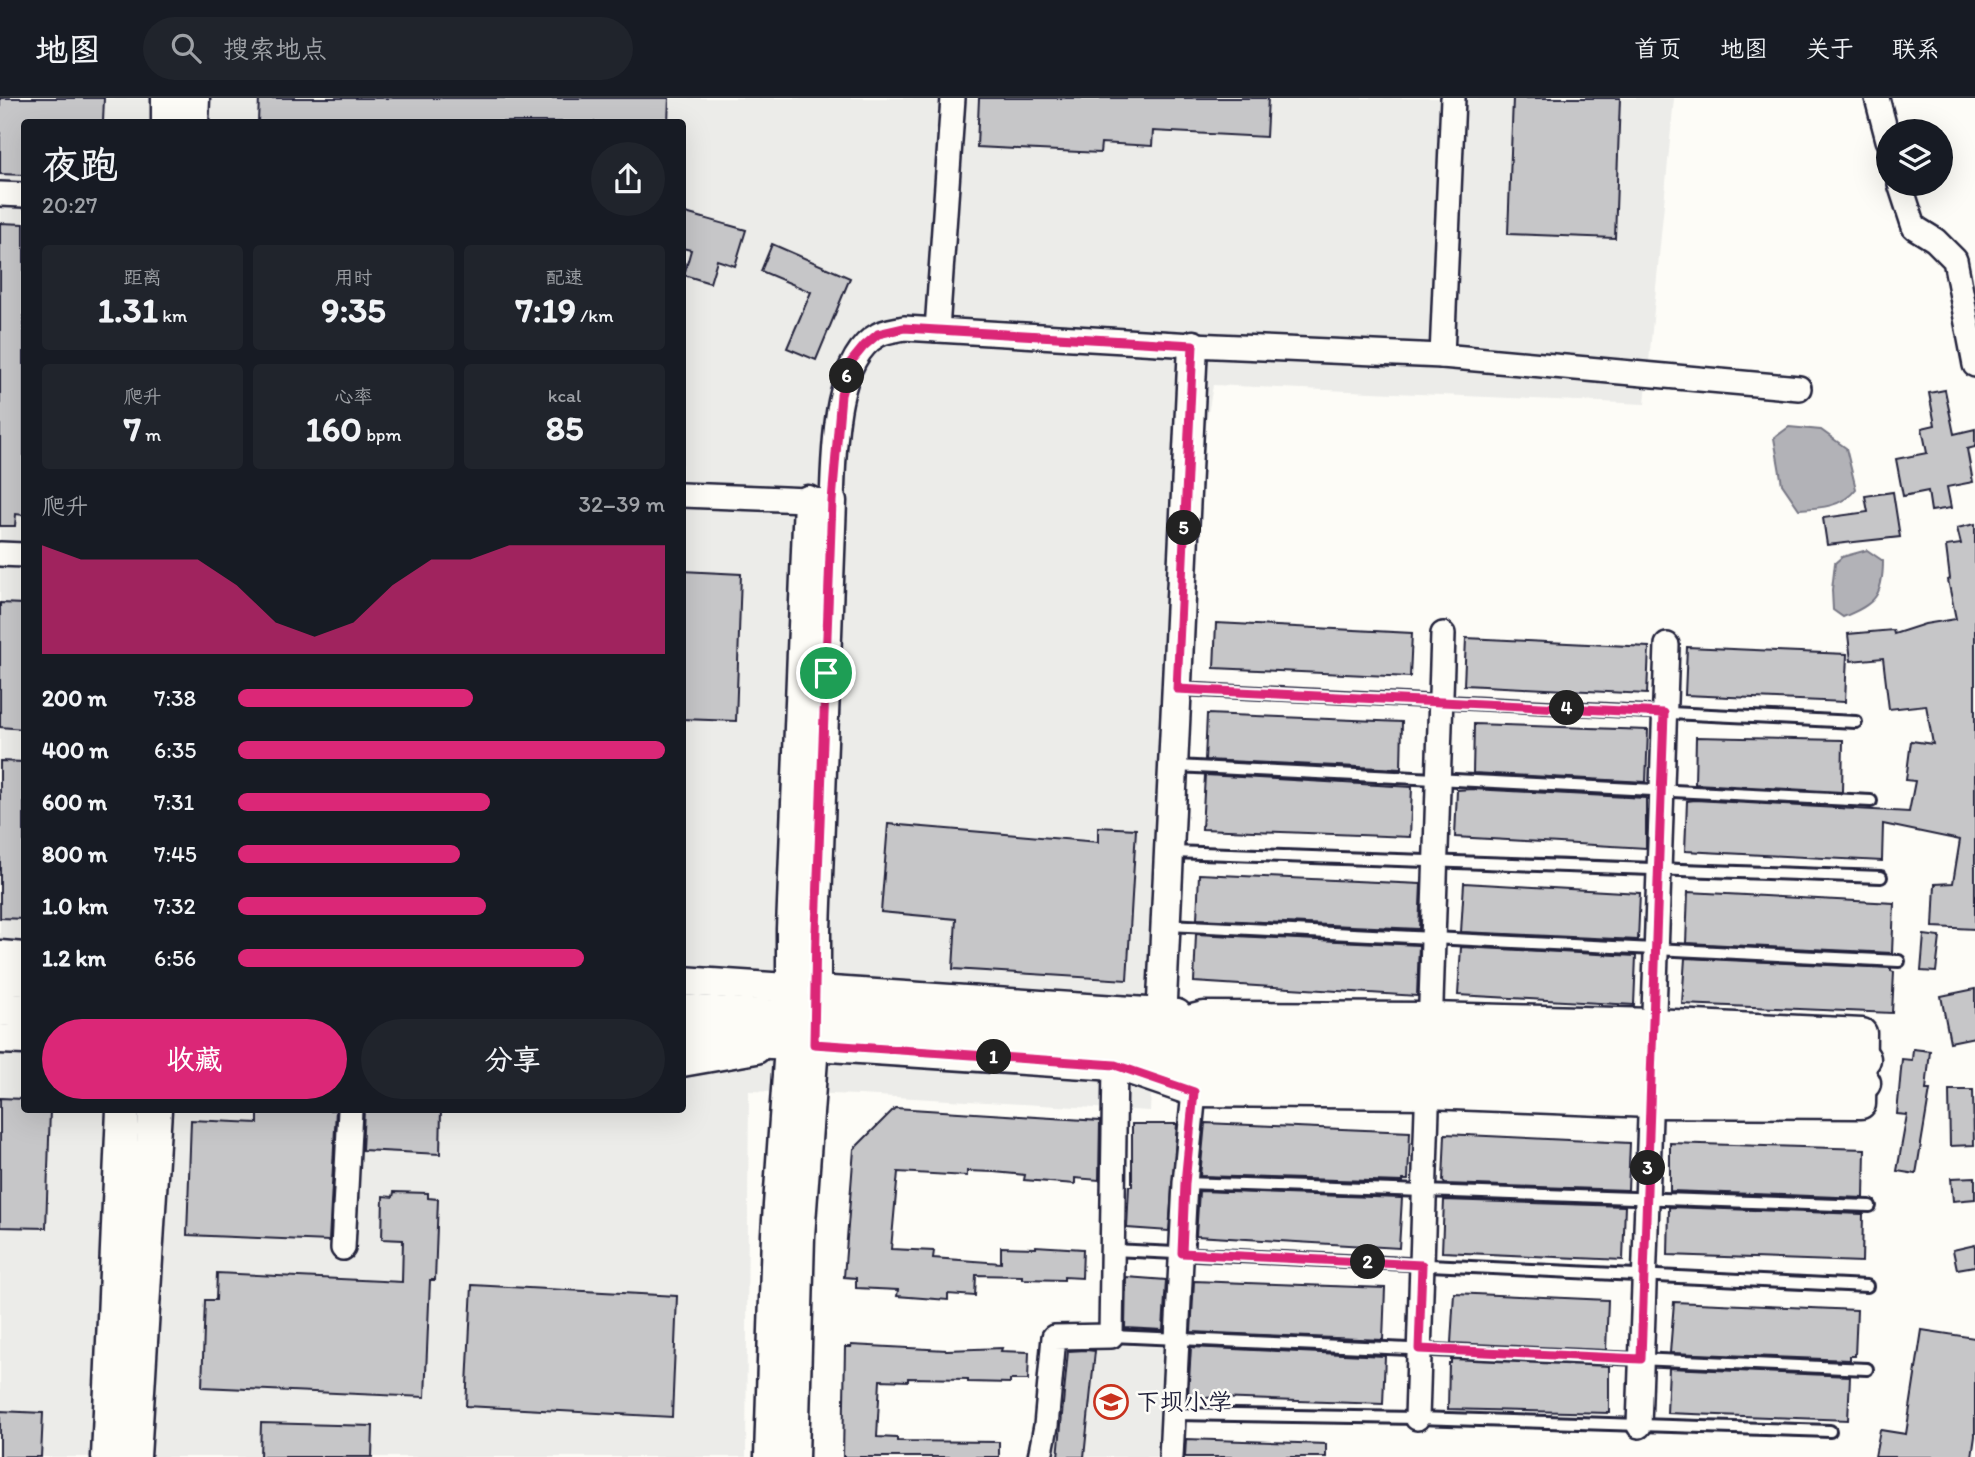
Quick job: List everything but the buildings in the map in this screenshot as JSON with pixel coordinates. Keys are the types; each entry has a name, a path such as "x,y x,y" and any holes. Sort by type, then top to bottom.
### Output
{"main road":[{"path":"167,119 169,98"},
{"path":"192,119 193,98"},
{"path":"0,978 21,979"},
{"path":"0,1009 21,1010"},
{"path":"686,1011 803,1017 1115,1051 1429,1055 1862,1070"},
{"path":"686,1037 803,1017"},
{"path":"1115,1051 1160,1027 1429,1055"},
{"path":"108,1457 123,1113"},
{"path":"134,1457 155,1113"}],"street":[{"path":"937,330 953,98"},
{"path":"1442,356 1453,98"},
{"path":"1877,98 1882,119"},
{"path":"0,194 21,195"},
{"path":"1904,196 1914,227 1935,240 1955,260 1975,365"},
{"path":"794,1457 803,1017 791,929 820,501 850,363 864,346 878,334 904,328 1442,356 1799,388"},
{"path":"1160,1027 1193,345"},
{"path":"686,495 820,501"},
{"path":"0,554 21,555"},
{"path":"1417,1418 1443,634"},
{"path":"1639,1426 1667,645"},
{"path":"0,956 21,957"},
{"path":"686,982 803,1017 1160,1027 1204,1016 1429,1055 1862,1070"},
{"path":"686,1061 803,1017"},
{"path":"769,1457 776,1234 803,1017"},
{"path":"0,1039 21,1040"},
{"path":"1040,1457 1046,1426 1054,1338 1111,1336 1115,1051 1194,1092 1429,1055"},
{"path":"1171,1457 1185,1183 1194,1092"},
{"path":"343,1248 350,1113"}],"lane":[{"path":"1177,689 1856,722"},
{"path":"1173,766 1871,801"},
{"path":"1169,852 1881,877"},
{"path":"1165,925 1899,961"},
{"path":"1185,1183 1870,1206"},
{"path":"1113,1250 1867,1286"},
{"path":"1111,1336 1867,1369"},
{"path":"1174,1415 1417,1418 1829,1431"}],"shaded area":[{"path":"0,98 1674,98 1645,404 1213,385 1175,608 1150,1111 749,1091 746,1457 0,1457"},
{"path":"1789,427 1821,430 1846,448 1856,489 1844,500 1815,508 1799,509 1782,484 1774,438"},
{"path":"1867,550 1883,561 1879,591 1870,603 1843,617 1833,610 1835,563 1842,557"},
{"name":"下坝小学","path":"1063,1344 1170,1347 1165,1457 1049,1457"}],"place":[{"name":"下坝小学","path":"1111,1402"}],"route":[{"path":"904,328 1193,345 1177,689 1664,713 1641,1359 1419,1349 1422,1265 1182,1253 1185,1183 1194,1092 1115,1065 814,1044 826,673 833,479 841,395 850,363 864,346 878,334 904,328"}]}
